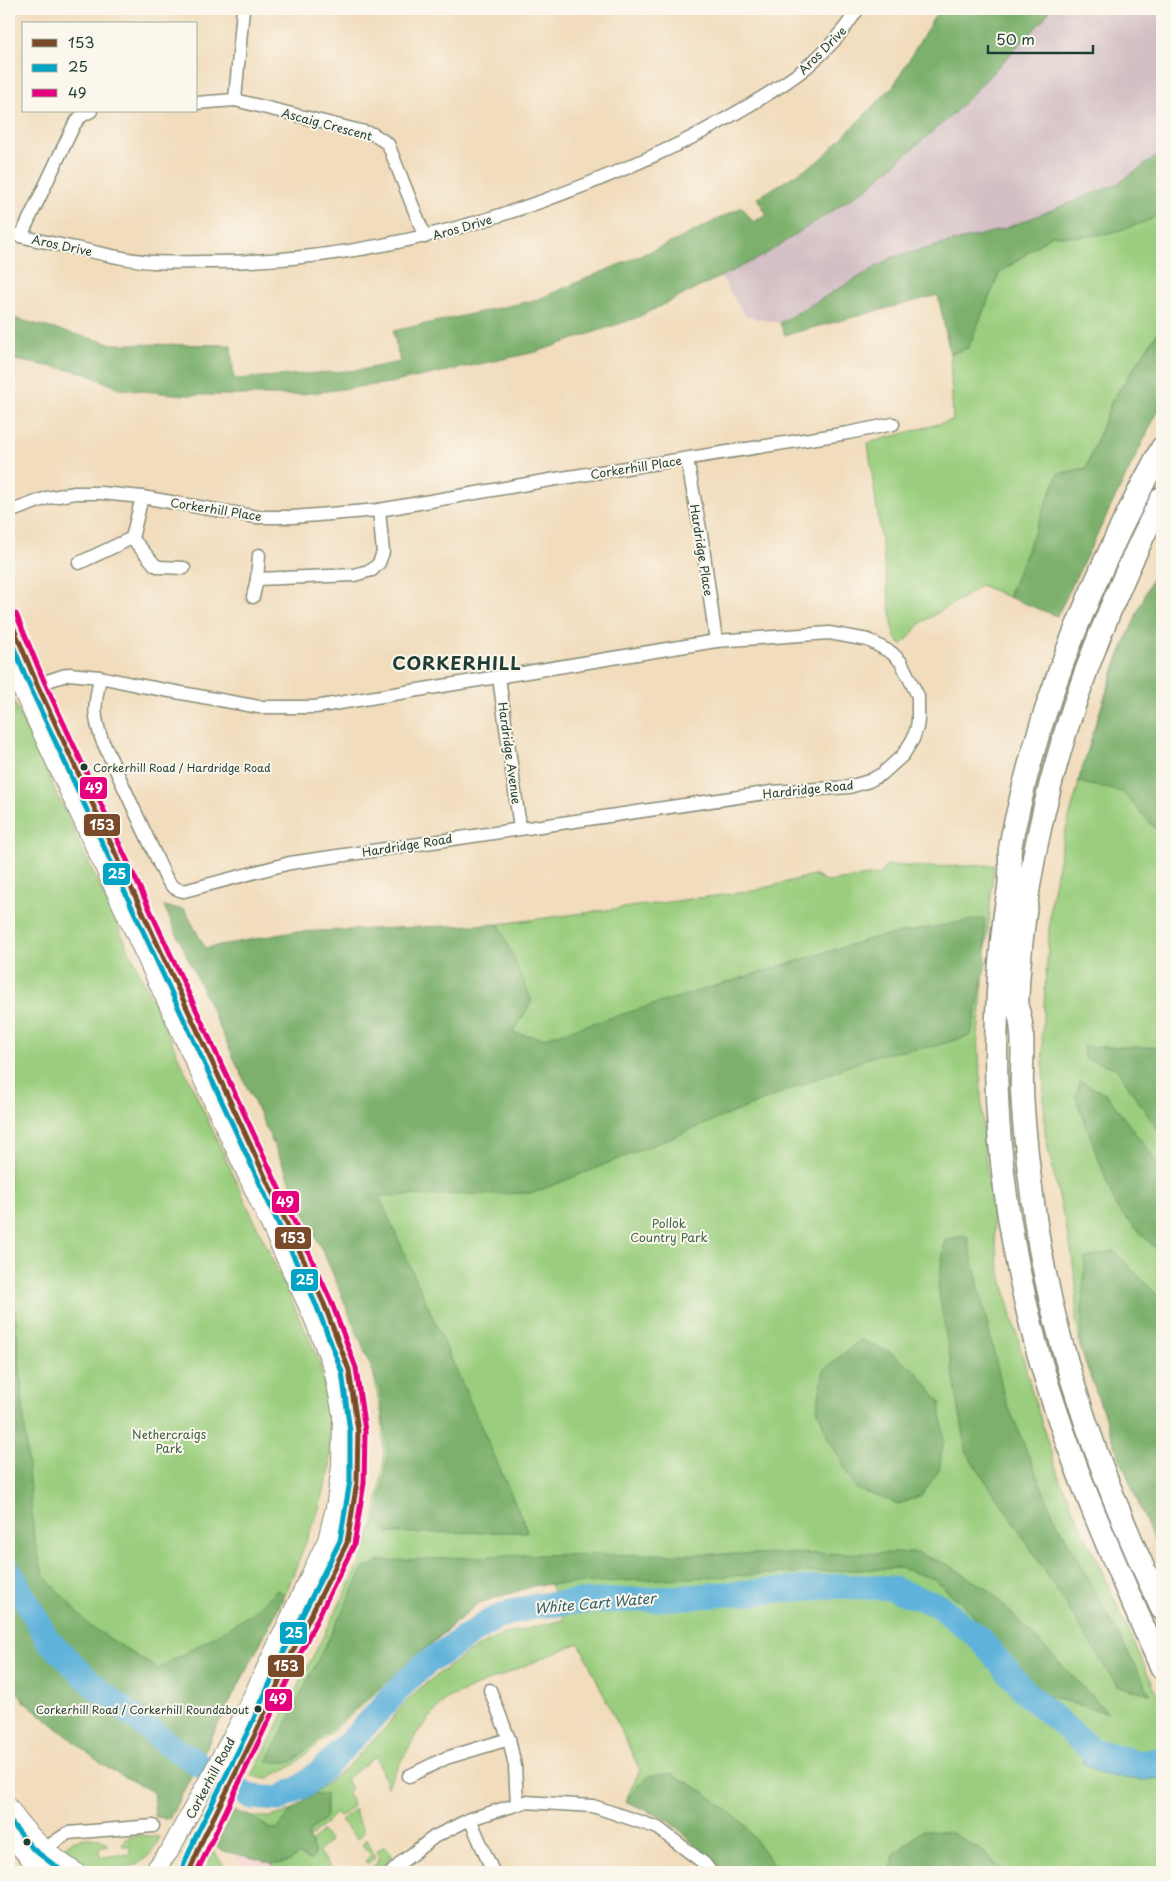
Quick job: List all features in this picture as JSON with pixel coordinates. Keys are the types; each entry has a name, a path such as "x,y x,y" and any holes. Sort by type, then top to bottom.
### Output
{"highway":[{"path":"1162,448 1116,541 1074,637 1051,697 1028,770 1010,851 1011,873 1001,944 996,1054 1000,1141 1008,1210 1019,1274 1037,1346 1060,1422 1086,1495 1162,1668"},
{"path":"1162,498 1122,582 1068,722 1039,827 1024,919 1017,1007 1022,1021 1022,1089 1029,1173 1041,1254 1052,1305 1067,1364 1085,1420 1130,1538 1162,1609"}],"street":[{"path":"235,100 243,9"},
{"name":"Aros Drive","path":"9,233 152,262 235,263 340,254 425,237 479,223 553,198 619,172 698,135 777,90 800,74 845,29 858,9"},
{"name":"Ascaig Crescent","path":"198,103 235,100 373,134 388,144 425,237"},
{"path":"21,236 74,125 80,117 89,112"},
{"name":"Corkerhill Place","path":"9,512 47,498 75,493 101,493 142,497 257,517 294,517 379,510 893,424"},
{"name":"Hardridge Place","path":"686,459 702,540 716,641"},
{"path":"132,538 142,497"},
{"path":"257,579 354,575 372,570 379,563 383,552 379,510"},
{"path":"79,563 132,538"},
{"path":"132,538 155,565 184,568"},
{"path":"253,597 259,555"},
{"name":"Corkerhill Road","path":"9,617 30,687 312,1315 333,1368 342,1415 342,1466 327,1540 240,1722 170,1852 153,1872"},
{"name":"Hardridge Road","path":"30,687 69,674 100,677 137,686 259,707 315,707 716,641 829,633 868,640 892,653 901,662 918,696 918,720 913,739 903,756 882,774 869,781 849,786 772,792 290,863 257,870 184,891 176,890 164,876 102,740 95,721 95,706 100,677"},
{"name":"Corkerhill Road","path":"9,656 30,687 324,1304 349,1370 358,1431 357,1482 347,1543 292,1653 189,1872"},
{"name":"Hardridge Avenue","path":"499,678 520,828"},
{"path":"490,1690 509,1739 515,1766 517,1804"},
{"path":"409,1776 446,1758 509,1739"},
{"path":"209,1779 228,1789"},
{"path":"392,1872 434,1837 470,1819 525,1802 593,1806 658,1828 705,1864 711,1872"},
{"path":"9,1807 46,1851 76,1872"},
{"path":"470,1819 493,1872"},
{"path":"9,1835 37,1868 46,1851 68,1833 153,1826"}],"shaded area":[{"path":"1051,9 1162,9 1162,153 1117,184 1004,229 893,257 780,323 745,316 721,277 763,256 868,187 952,115 1041,22"},
{"path":"234,1854 270,1862 277,1872 236,1872 242,1866"}],"green space":[{"path":"939,9 1051,9 1041,22 952,115 868,187 763,256 636,318 536,352 390,383 295,395 184,395 121,389 82,372 9,359 9,317 113,344 231,345 234,379 360,370 400,362 393,331 536,300 677,240 742,207 753,222 767,215 757,198 820,160 894,85"},
{"path":"1162,153 1162,214 1135,226 1108,233 1080,236 1051,235 999,274 968,348 950,354 938,295 785,335 780,323 893,257 1004,229 1117,184"},
{"path":"1162,214 1162,326 1112,401 1086,468 1058,474 1008,597 981,585 921,623 902,645 894,636 868,443 953,420 950,354 968,348 999,274 1051,235 1080,237 1108,233"},
{"path":"1162,326 1162,403 1057,616 1008,597 1058,474 1086,468 1112,401"},
{"path":"1162,556 1162,1561 1118,1453 1080,1347 1076,1320 1076,1286 1071,1249 1045,1131 1042,1034 1051,900 1063,840 1095,725 1117,661"},
{"path":"1162,556 1162,807 1156,829 1122,792 1078,782 1116,668"},
{"name":"Nethercraigs Park","path":"9,691 319,1360 331,1422 330,1469 319,1509 285,1595 202,1756 47,1624 9,1449"},
{"name":"Pollok Country Park","path":"886,865 931,867 994,865 978,1035 984,1145 998,1263 1032,1392 1058,1475 1162,1705 1162,1872 725,1872 685,1828 625,1801 640,1770 579,1643 446,1699 417,1733 387,1787 376,1756 346,1779 351,1789 347,1792 353,1806 340,1817 336,1813 310,1838 308,1834 326,1794 313,1794 348,1766 421,1687 467,1653 501,1635 564,1620 550,1584 537,1585 478,1603 294,1765 266,1779 252,1776 359,1566 374,1524 384,1461 382,1417 369,1352 188,958 499,924 753,891 813,875 828,882 881,874"},
{"path":"164,906 185,910 205,948 293,932 499,924 532,1001 513,1033 544,1038 873,938 984,918 986,963 971,1035 936,1046 876,1055 534,1193 379,1196 528,1532 389,1533 378,1522 388,1454 380,1389 330,1267"},
{"path":"1083,1047 1162,1047 1162,1136 1116,1068 1084,1058"},
{"path":"1080,1081 1107,1095 1162,1169 1162,1255 1117,1209 1076,1098"},
{"path":"967,1236 1004,1396 1052,1512 1150,1694 1117,1686 1019,1530 967,1454 938,1288 945,1239"},
{"path":"9,1239 34,1538 44,1576 90,1626 158,1669 248,1616 277,1590 285,1595 169,1819 155,1817 153,1792 104,1766 24,1701 9,1679"},
{"path":"1114,1251 1162,1300 1162,1561 1118,1453 1080,1347 1085,1258"},
{"path":"860,1340 890,1352 917,1372 940,1402 944,1439 939,1470 922,1495 899,1504 856,1489 828,1437 817,1408 824,1370"},
{"path":"917,1553 949,1565 991,1592 1108,1713 1033,1692 970,1611 934,1579 900,1568 537,1585 478,1603 292,1762 267,1762 364,1568 380,1561 523,1555"},
{"path":"670,1773 703,1791 743,1823 779,1872 720,1872 681,1831 661,1816 625,1801 646,1777"},
{"path":"313,1794 326,1794 326,1817 308,1834 315,1854 311,1860 298,1855 290,1861 277,1864 220,1850 215,1846 234,1810 252,1817 270,1829 278,1829 291,1811"},
{"path":"354,1809 364,1833 357,1839 341,1821"},
{"path":"291,1811 279,1829 270,1829 252,1817 271,1817"},
{"path":"923,1830 952,1833 984,1852 1003,1872 891,1872 894,1854"},
{"path":"322,1832 330,1841 318,1852 335,1872 277,1872 270,1862 278,1864 290,1861 298,1855 315,1854 311,1842"},
{"path":"139,1835 159,1837 156,1845 145,1858 122,1870 104,1871 92,1869 77,1861 64,1849 73,1841 83,1838 96,1838 107,1844 107,1846 99,1848 100,1857 130,1854 130,1846 123,1846 121,1844 129,1837"},
{"path":"367,1839 374,1855 374,1859 368,1865 365,1861 371,1855 362,1845"},
{"path":"385,1846 390,1852 391,1857 376,1872 372,1868 378,1860 377,1850"},
{"path":"213,1852 228,1872 210,1872 206,1870"}],"water":[{"path":"1095,1740 1120,1751 1136,1755 1144,1755 1162,1750 1162,1778 1143,1780 1101,1774 1082,1762"}],"waterway":[{"name":"White Cart Water","path":"9,1570 48,1640 98,1689 172,1747 251,1797 279,1799 303,1786 326,1766 407,1680 428,1662 492,1620 511,1612 537,1606 576,1602 659,1599 839,1586 890,1588 938,1605 979,1638 1031,1698 1092,1750 1141,1763 1162,1759"}],"transit line":[{"name":"49","path":"16,614 44,681 331,1301 356,1368 365,1431 364,1483 354,1545 299,1656 197,1872"},
{"name":"153","path":"9,617 37,684 324,1304 349,1370 358,1431 357,1482 347,1543 292,1653 189,1872"},
{"name":"25","path":"9,636 30,687 317,1307 342,1372 350,1431 350,1481 340,1541 285,1650 182,1869"},
{"name":"25","path":"9,1820 33,1849 63,1872"}],"place":[{"name":"Corkerhill Road / Hardridge Road","path":"84,767"},
{"name":"Corkerhill Road / Corkerhill Roundabout","path":"258,1709"}],"district":[{"name":"CORKERHILL","path":"457,662"}]}
